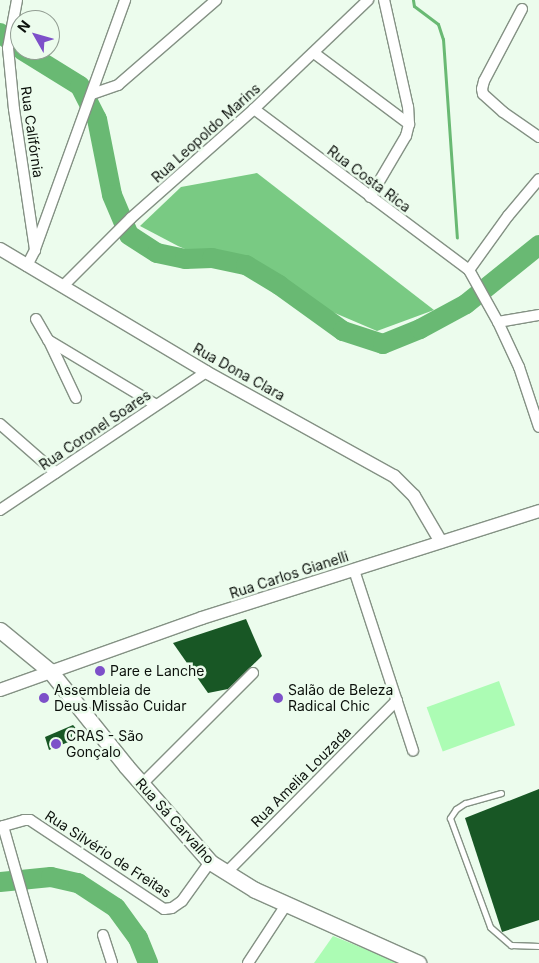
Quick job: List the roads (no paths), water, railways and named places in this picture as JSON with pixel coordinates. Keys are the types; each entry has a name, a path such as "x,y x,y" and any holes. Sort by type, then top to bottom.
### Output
{"main road":[{"name":"Rua Sá Carvalho","path":"0,630 50,671 142,784 210,862 226,873 286,905 418,963"}],"street":[{"name":"Rua Califórnia","path":"17,0 9,34 8,48 14,109 35,250"},
{"path":"27,266 35,250 125,0"},
{"path":"90,100 118,85 208,4 216,0"},
{"name":"Rua Leopoldo Marins","path":"63,286 131,218 254,109 368,0"},
{"path":"370,197 406,136 409,124 408,107 384,0"},
{"path":"522,9 484,80 482,89 483,94 503,112 539,137"},
{"path":"314,53 409,124"},
{"name":"Rua Costa Rica","path":"254,109 471,273"},
{"path":"539,179 508,216 471,273 498,322 519,367 539,427"},
{"name":"Rua Dona Clara","path":"0,250 206,372 394,476 414,496 441,542"},
{"path":"498,322 539,314"},
{"path":"36,319 76,398"},
{"path":"48,340 156,406"},
{"name":"Rua Coronel Soares","path":"0,510 206,372"},
{"path":"0,424 36,458 56,473"},
{"name":"Rua Carlos Gianelli","path":"0,690 202,618 539,511"},
{"path":"354,570 413,751"},
{"path":"142,784 252,673"},
{"name":"Rua Amelia Louzada","path":"226,873 396,700"},
{"name":"Rua Silvério de Freitas","path":"1,826 30,820 164,909 172,908 182,901 210,862"},
{"path":"1,826 42,963"},
{"path":"248,963 286,905"},
{"path":"103,935 112,963"}],"lane":[{"path":"501,793 465,803 456,809 450,818 490,926 511,945 539,946"}],"waterway":[{"path":"413,0 414,6 438,24 443,39 457,238"},
{"path":"0,33 10,40"},
{"path":"38,60 80,86 97,119 112,195 129,235 157,253 185,259 212,258 246,265 279,285 343,331 383,344 420,329 466,304 539,245"},
{"path":"460,299 461,306"},
{"path":"0,882 51,877 78,883 116,908 138,938 148,963"}],"place":[{"name":"Pare e Lanche","path":"100,671"},
{"name":"Assembleia de Deus Missão Cuidar","path":"44,698"},
{"name":"Salão de Beleza Radical Chic","path":"278,698"},
{"name":"CRAS - São Gonçalo","path":"56,744"}]}
